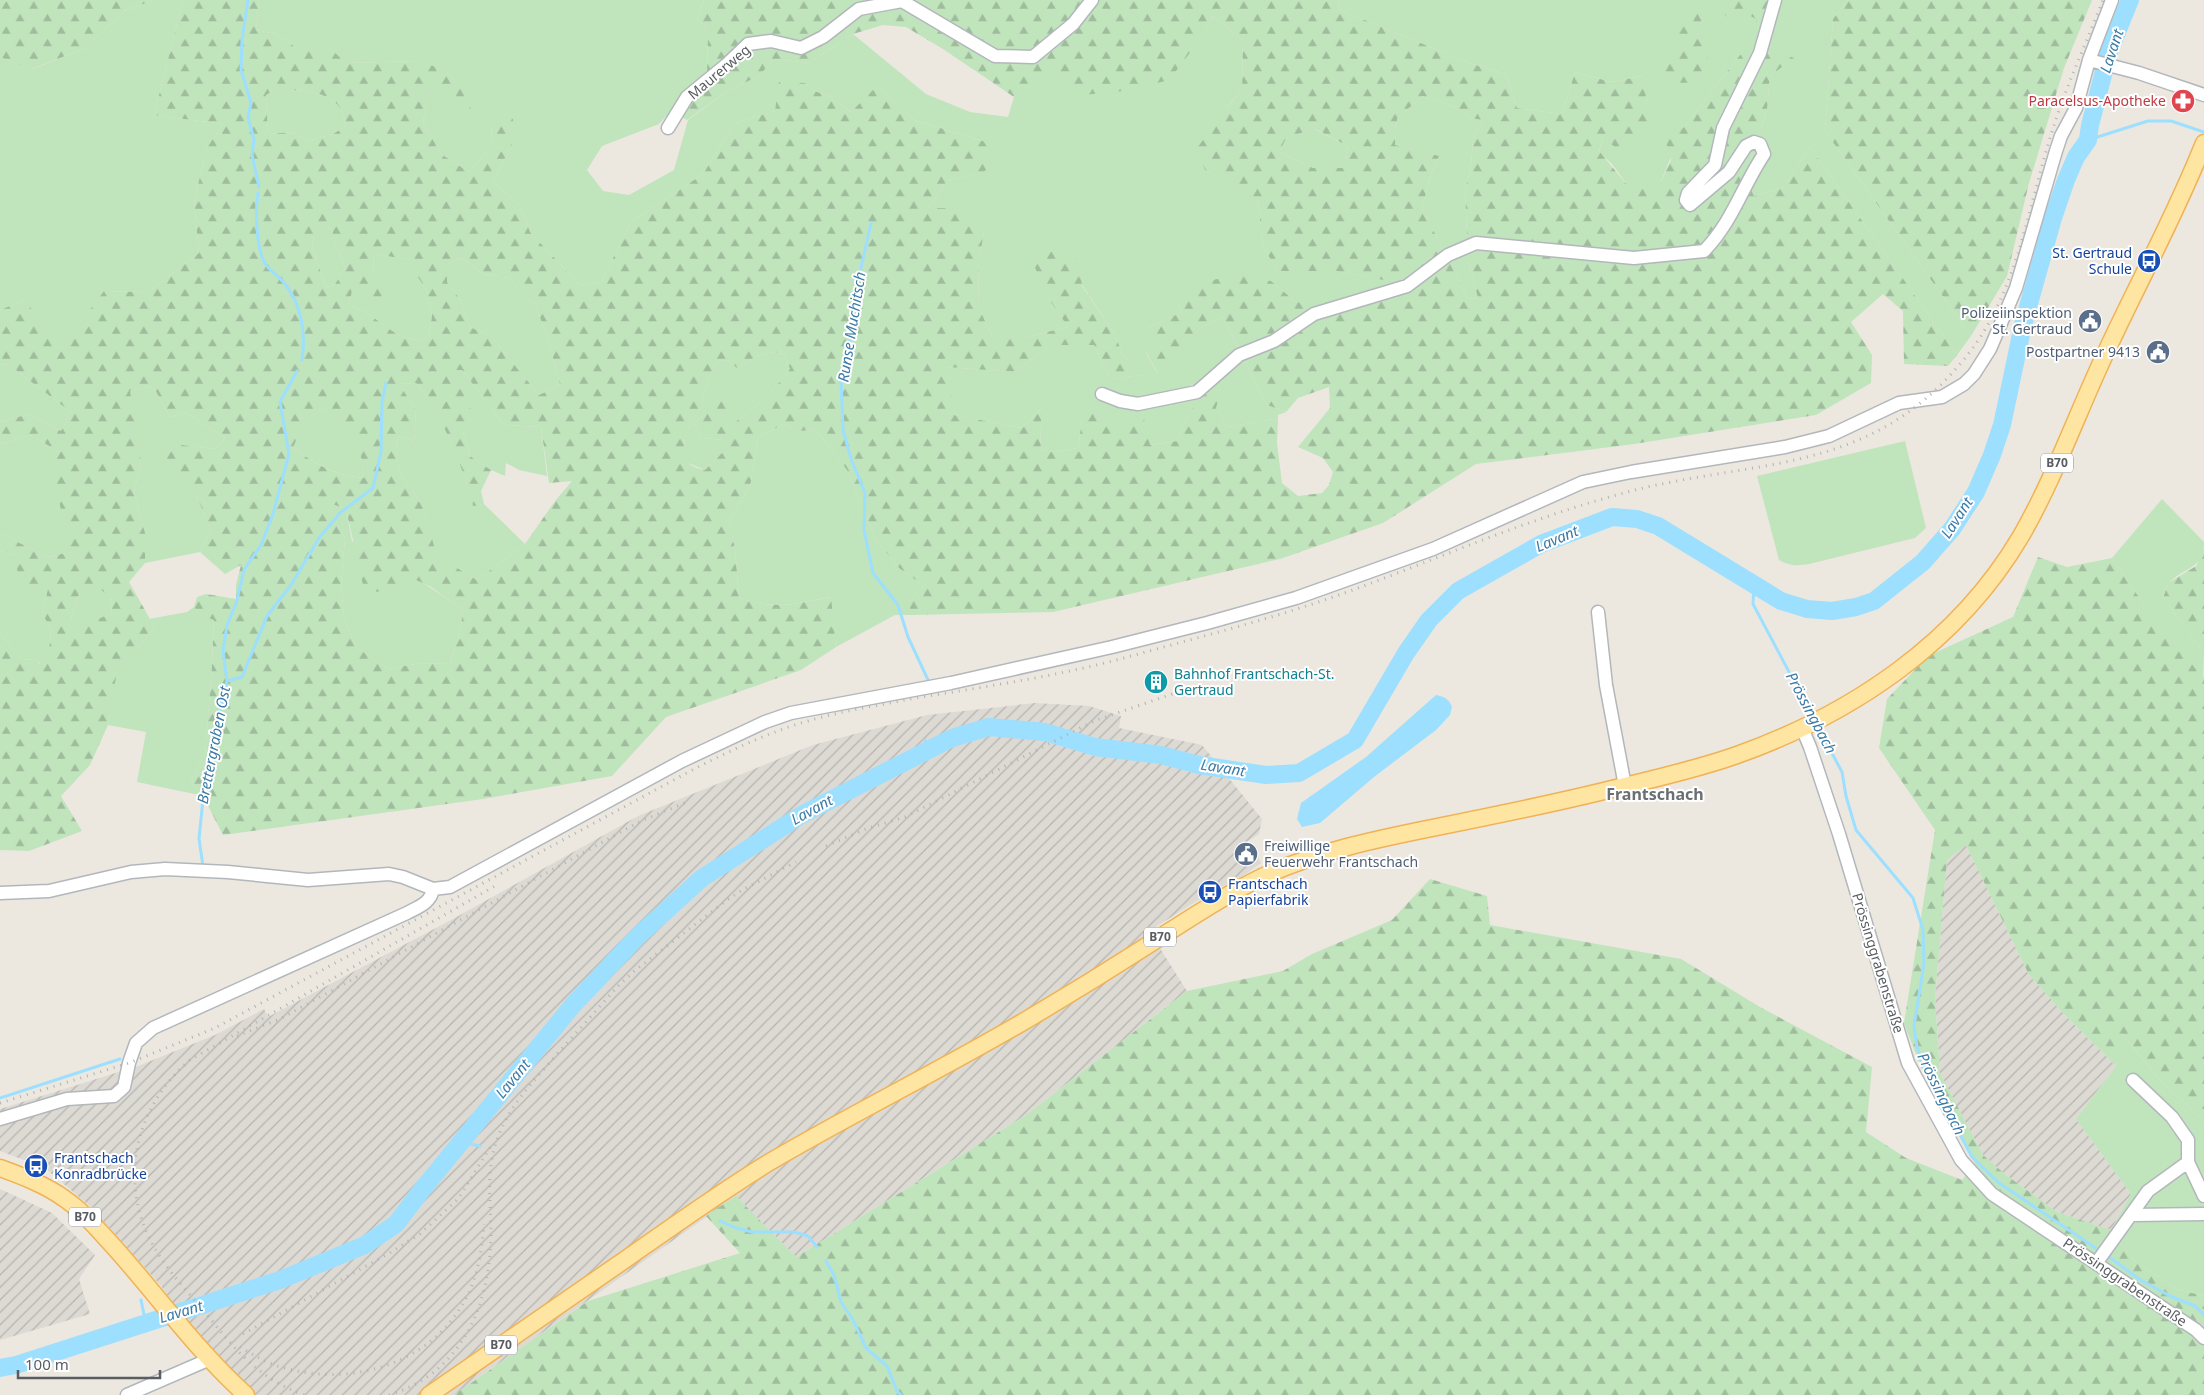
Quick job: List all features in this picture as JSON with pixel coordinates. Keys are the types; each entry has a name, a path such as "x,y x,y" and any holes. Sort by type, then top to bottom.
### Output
{"main road":[{"name":"B70","path":"429,1395 694,1212 764,1166 837,1124 996,1038 1235,891 1292,864 1334,850 1625,786 1721,760 1811,723 1891,676 1934,642 1973,602 2005,560 2037,507 2107,348 2172,218 2204,143"},
{"name":"B70","path":"0,1168 49,1189 67,1200 90,1222 210,1359 246,1395"}],"street":[{"name":"Maurerweg","path":"668,128 687,96 726,65 748,44 771,41 800,48 824,37 859,9 902,2 995,56 1033,57 1073,24 1092,0"},
{"path":"1102,394 1120,401 1138,404 1197,392 1239,355 1274,341 1314,314 1407,286 1448,255 1476,243 1634,258 1704,251 1718,237 1743,194 1754,168 1764,154 1760,144 1754,142 1746,146 1729,172 1690,205 1686,200 1688,193 1715,165 1723,128 1760,53 1775,0"},
{"path":"0,893 49,892 131,872 165,869 228,872 308,880 389,874 404,877 434,889 450,887 682,761 764,722 791,713 951,683 1112,647 1207,623 1296,598 1433,549 1583,482 1630,472 1785,448 1829,436 1899,404 1942,397 1964,384 1984,359 2008,310 2021,273 2061,136 2076,108 2112,0"},
{"path":"2092,61 2114,66 2204,96"},
{"path":"1598,612 1606,684 1625,786"},
{"name":"Prössinggrabenstraße","path":"1811,723 1810,747 1839,834 1908,1063 1961,1160 1992,1194 2102,1255 2204,1338"},
{"path":"0,1119 67,1099 114,1096 124,1087 136,1043 153,1028 407,913 427,902 432,897 434,889"},
{"path":"2133,1080 2172,1116 2188,1140 2188,1162 2204,1196"},
{"path":"2102,1255 2148,1191 2188,1162"},
{"path":"2132,1215 2204,1214"},
{"path":"127,1395 210,1359"}],"shaded area":[{"path":"1035,703 1089,706 1121,716 1119,728 1202,745 1262,819 1259,834 1248,841 1261,863 1240,878 1213,891 1149,931 1187,991 1026,1115 796,1257 736,1196 454,1395 236,1395 161,1286 92,1208 45,1168 0,1151 0,1109 138,1066 215,1035 264,1009 268,1017 451,920 638,816 813,745 927,715"},
{"path":"1966,845 2029,975 2064,1014 2116,1066 2076,1119 2131,1194 2111,1230 2057,1212 2006,1175 1983,1155 1940,1073 1935,997 1947,860"},
{"path":"0,1189 52,1213 95,1255 79,1279 90,1314 0,1340"}],"green space":[{"path":"0,0 155,0 126,10 83,49 32,69 0,57"},
{"path":"155,0 183,0 154,115 223,124 206,149 194,203 199,253 148,292 104,291 61,349 25,300 0,310 0,57 33,69 83,49 126,10"},
{"path":"183,0 259,0 256,30 276,34 298,49 330,48 346,63 417,61 449,71 467,98 474,117 430,87 423,122 441,154 469,172 492,145 491,123 497,112 513,119 512,145 493,182 520,205 530,232 580,285 601,282 631,222 703,174 735,123 775,111 779,82 805,83 814,91 829,96 851,112 878,85 914,120 983,141 989,149 992,165 982,173 948,180 928,208 959,208 984,231 979,262 978,306 993,338 1022,338 1068,327 1048,298 1033,263 1049,251 1080,260 1082,286 1115,335 1123,355 1144,375 1110,379 1094,345 1052,345 1014,372 947,367 954,415 1022,428 1044,406 1040,428 1041,450 1056,452 1078,448 1082,420 1091,407 1115,431 1143,415 1150,445 1177,441 1189,413 1206,391 1221,390 1216,408 1228,427 1273,419 1278,420 1277,443 1282,483 1298,496 1322,493 1329,485 1333,472 1323,458 1298,447 1330,408 1329,387 1298,398 1286,412 1267,405 1223,317 1201,328 1158,374 1146,352 1160,350 1148,328 1182,312 1177,302 1213,280 1234,275 1271,281 1296,302 1320,304 1400,283 1335,271 1279,271 1263,248 1258,199 1205,170 1197,148 1242,89 1243,40 1213,16 1202,37 1169,80 1124,91 1082,95 1054,64 1014,97 943,49 906,27 883,25 853,34 809,63 774,59 759,76 729,90 687,120 672,111 707,73 708,31 697,18 704,0 1339,0 1338,9 1469,63 1506,74 1517,108 1562,114 1575,72 1611,82 1643,76 1651,133 1622,153 1603,137 1599,151 1628,186 1659,186 1671,160 1663,132 1683,128 1740,55 1770,49 1794,58 1770,76 1767,110 1745,177 1754,196 1783,188 1810,147 1957,355 1948,366 1904,364 1903,311 1883,294 1851,322 1872,355 1871,383 1816,415 1634,444 1476,464 1383,523 1280,559 1053,612 910,615 910,601 924,586 899,568 876,540 847,470 816,430 798,431 784,424 758,437 750,487 729,520 735,549 739,598 763,604 785,605 831,597 836,647 801,670 666,717 612,776 483,799 223,835 203,796 199,795 191,779 205,755 214,620 199,614 194,607 197,597 206,594 236,599 236,585 241,565 225,574 200,552 211,531 198,499 182,473 166,471 153,453 182,445 215,449 225,438 187,413 170,417 153,386 130,391 141,461 134,492 145,533 145,563 129,582 154,626 140,646 117,671 108,725 90,765 61,796 82,831 29,851 0,850 0,634 22,659 36,660 40,664 48,652 51,633 42,614 48,589 32,590 20,583 14,555 0,550 0,533 47,557 71,552 51,467 59,452 31,435 0,444 0,422 29,414 61,431 71,412 9,365 0,364 0,310 25,300 61,348 104,291 148,292 199,253 194,203 206,149 223,124 154,115","holes":["275,90 312,92 330,98 342,111 346,126 333,134 307,141 293,132 268,134 266,95","1422,96 1456,108 1470,118 1483,120 1473,139 1471,166 1465,191 1468,261 1478,298 1468,299 1422,208 1431,174 1439,156 1395,145 1397,119","1315,129 1348,146 1343,168 1313,168 1279,152 1287,137","326,226 332,230 345,269 335,284 326,288 312,246 314,237 322,234","374,254 406,259 427,291 432,316 429,335 420,341 398,335 367,313 349,305 352,291 373,308 390,302 394,293 373,277","462,258 483,274 509,278 525,298 535,304 548,339 560,385 539,395 491,336 470,327 460,299 447,282 447,263","774,352 784,354 790,369 763,400 731,425 729,406 722,395 715,396 706,414 694,423 702,438 723,440 723,452 705,470 693,466 678,451 684,448 685,437 691,422 702,406 703,394 716,362 728,360 737,368 757,356","453,370 462,370 504,425 541,427 549,483 572,481 555,501 525,544 477,580 437,556 422,504 399,471 396,450 398,436 414,441 416,410 399,384 416,383 426,396 451,441 464,474 473,506 484,504 481,491 491,470 470,456 463,432 476,421","322,409 343,424 355,436 360,452 364,478 334,472 293,448 302,425","327,502 346,509 365,594 402,587 410,577 431,587 463,610 460,633 450,663 415,664 388,669 356,647 344,618 341,583 345,539","98,588 110,596 112,613 84,625 70,621 79,595"]},
{"path":"259,0 704,0 697,18 708,31 707,73 659,124 602,146 587,170 603,191 629,195 674,170 688,120 729,90 759,76 774,59 809,63 853,34 926,94 970,112 1008,117 1014,97 1054,63 1202,37 1213,16 1243,40 1242,89 1228,107 1205,170 1258,198 1263,248 1279,271 1335,271 1402,283 1320,305 1296,302 1271,281 1177,302 1182,312 1148,328 1161,350 1146,353 1157,373 1201,328 1223,317 1267,405 1286,412 1278,415 1278,420 1273,419 1228,427 1216,408 1189,413 1177,441 1149,445 1082,420 1078,448 1056,452 1041,450 1040,428 1043,407 1022,428 953,415 947,367 1014,372 1052,345 1094,345 1110,379 1143,375 1123,355 1115,335 1082,285 1079,260 1048,298 1068,327 1022,338 993,338 978,306 979,262 984,231 928,208 948,180 981,173 983,141 914,120 879,86 851,112 829,96 814,91 805,83 775,111 735,123 703,174 631,222 601,282 580,285 530,232 520,205 493,182 512,145 491,123 492,145 469,172 441,154 423,122 430,86 473,116 417,61 346,63 330,49 298,49 276,34 256,30"},
{"path":"1339,0 1848,0 1833,19 1825,131 1971,336 1957,355 1810,147 1783,188 1754,196 1745,177 1767,110 1770,76 1793,58 1740,55 1683,128 1659,186 1628,186 1612,164 1599,152 1603,137 1647,104 1642,76 1611,82 1575,72 1562,114 1517,108 1506,74 1469,63 1338,9"},
{"path":"1724,0 1743,0 1752,4 1759,0 1780,0 1758,35 1756,19 1747,14 1738,27 1722,12 1720,2"},
{"path":"1848,0 2092,0 2064,68 2029,183 2007,276 1971,336 1825,131 1833,19"},
{"path":"1682,11 1698,12 1711,46 1701,81 1663,83 1662,66 1678,52 1671,30"},
{"path":"275,90 312,92 330,98 342,111 346,126 333,134 307,141 293,132 268,134 266,95"},
{"path":"1422,96 1456,108 1470,118 1483,120 1473,139 1471,166 1465,191 1468,261 1478,298 1468,299 1422,208 1431,174 1439,156 1395,146 1397,119"},
{"path":"1314,129 1348,146 1343,169 1313,168 1279,152 1287,137"},
{"path":"326,226 332,230 345,269 335,284 326,288 312,246 314,237"},
{"path":"374,254 407,259 427,291 432,316 429,335 420,341 398,335 367,313 349,305 352,291 393,293 373,277"},
{"path":"462,258 483,274 509,278 525,298 535,304 548,339 560,385 539,395 491,336 470,327 460,299 447,282 447,263"},
{"path":"774,352 784,354 790,369 755,407 730,426 706,414 694,423 702,438 723,440 723,452 705,470 683,461 678,451 684,448 685,437 691,422 702,406 703,394 716,362 728,360 737,368 757,356"},
{"path":"0,364 9,365 71,412 61,431 29,414 0,422"},
{"path":"453,369 462,370 504,425 541,427 547,476 519,470 506,463 505,476 491,470 470,456 463,432"},
{"path":"416,383 435,410 451,441 464,474 473,505 484,504 525,544 477,580 437,557 422,504 399,471 396,450 398,436 414,441 416,410 399,384"},
{"path":"153,386 170,417 187,413 225,438 215,449 182,445 169,450 198,499 211,531 200,552 145,563 145,533 134,492 141,461 129,391"},
{"path":"322,409 351,429 359,441 364,478 335,472 293,448 301,425"},
{"path":"784,424 798,431 816,430 847,470 876,540 899,568 924,586 910,601 910,615 895,615 836,647 830,597 784,605 763,604 739,598 735,549 729,520 750,487 758,437"},
{"path":"31,435 59,452 62,512 72,552 47,557 0,533 0,444"},
{"path":"1905,441 1926,528 1915,538 1809,564 1794,565 1779,560 1757,476"},
{"path":"2162,499 2204,542 2203,551 2197,563 2169,583 2163,598 2204,653 2203,679 2145,606 2112,558"},
{"path":"326,501 346,509 352,541 423,583 463,610 460,633 450,663 415,664 388,669 356,647 344,618 341,583 345,539"},
{"path":"2204,548 2204,653 2163,598 2168,583 2196,566"},
{"path":"0,550 14,555 48,589 42,614 47,621 51,633 48,652 41,664 36,660 22,659 0,634"},
{"path":"2038,557 2067,567 2112,558 2145,606 2203,678 2204,676 2204,1121 2160,1080 2121,1033 2116,1066 2064,1014 2029,975 1966,845 1947,860 1935,997 1940,1073 1983,1155 2006,1175 2057,1212 2111,1230 2132,1259 2176,1289 2204,1296 2204,1395 454,1395 588,1301 740,1253 706,1216 736,1196 796,1257 1026,1115 1187,991 1283,971 1312,954 1392,920 1430,879 1487,896 1490,925 1681,959 1760,1007 1872,1067 1866,1132 1906,1158 1962,1180 1975,1164 1924,1075 1904,1023 1935,830 1879,748 1887,699 1928,656 2013,617"},
{"path":"98,587 110,596 112,613 84,626 70,621 79,595"},
{"path":"194,607 199,614 214,619 205,755 191,779 199,795 137,782 146,732 108,725 116,671 140,646 154,626 149,619 187,612"},
{"path":"2120,1032 2160,1080 2204,1121 2204,1296 2176,1289 2132,1259 2111,1230 2131,1194 2076,1119 2116,1066"}],"water":[{"path":"1436,695 1450,702 1452,707 1450,715 1436,730 1374,777 1320,823 1302,827 1297,819 1301,803 1366,757"}],"waterway":[{"name":"Brettergraben Ost","path":"248,0 242,40 241,70 251,103 248,118 254,139 252,155 259,187"},
{"name":"Lavant","path":"0,1368 16,1365 280,1280 365,1245 396,1224 573,1005 638,936 702,878 803,814 952,738 989,727 1045,732 1095,747 1161,755 1199,765 1266,775 1299,773 1355,740 1406,653 1429,620 1458,591 1541,544 1612,517 1637,519 1658,526 1781,601 1807,609 1832,611 1856,607 1874,601 1923,562 1952,529 1976,492 1992,455 2002,425 2023,325 2053,218 2076,157 2088,140 2090,125 2109,52 2130,0"},
{"path":"2088,140 2148,121 2171,121 2204,132"},
{"name":"Brettergraben Ost","path":"258,193 257,220 260,250 266,265 283,281 291,292 299,311 303,331 302,360"},
{"name":"Runse Muchitsch","path":"871,223 853,304 853,330 845,354 841,380 843,430 851,459 865,493 864,530 873,573 898,605 908,637 929,682"},
{"name":"Brettergraben Ost","path":"203,866 199,839 205,779 216,739 220,709 227,681 223,651 227,625 236,604 244,570 261,545 273,514 289,454 280,402 297,371"},
{"path":"227,681 242,677 267,616 291,585 319,538 340,513 373,488 381,452 382,402 386,383"},
{"name":"Prössingbach","path":"1754,585 1753,604 1813,717"},
{"name":"Prössingbach","path":"1818,727 1842,772 1846,796 1856,830 1913,898 1923,930 1924,964 1914,1026 1917,1047 1926,1071 1972,1157 1999,1183 2100,1251"},
{"name":"Runse Muchitsch","path":"925,740 927,751"},
{"name":"Brettergraben Ost","path":"0,1098 120,1059"},
{"path":"461,1142 480,1146"},
{"path":"720,1221 752,1232 794,1232 808,1236 817,1247"},
{"name":"Prössingbach","path":"2105,1254 2139,1279 2170,1296 2195,1306 2204,1315"},
{"path":"826,1261 834,1275 841,1302 853,1320 866,1348 887,1366 897,1391 901,1395"},
{"name":"Brettergraben Ost","path":"141,1300 146,1324"}],"railway":[{"path":"0,1103 129,1063 215,1028 696,768 779,730 846,711 1071,671 1209,635 1322,601 1518,527 1586,504 1668,483 1802,458 1844,445 1885,427 1924,400 1961,363 1980,338 1995,312 2017,256 2056,120 2103,0"},
{"path":"826,846 866,829 905,817 1094,721 1181,691"},
{"path":"237,1036 280,1019 641,821 687,802"},
{"path":"389,1395 414,1385 436,1371 453,1353 467,1333 478,1310 485,1286 489,1260 491,1162 503,1125 516,1103 557,1054 633,972 727,900 796,862"},
{"path":"304,1395 273,1380 236,1349 177,1279 153,1245 142,1220 136,1195 135,1170 138,1145 145,1122 156,1099 171,1078 190,1060 495,886"},
{"path":"243,1334 388,1254 420,1234 459,1198 491,1146"},
{"path":"240,1347 275,1365 315,1374 342,1374 369,1370 394,1362 418,1351 438,1334 456,1314 470,1290 478,1266 484,1224"}],"place":[{"name":"Paracelsus-Apotheke","path":"2183,101"},
{"name":"St. Gertraud Schule","path":"2149,261"},
{"name":"Polizeiinspektion St. Gertraud","path":"2090,321"},
{"name":"Postpartner 9413","path":"2158,352"},
{"name":"Bahnhof Frantschach-St. Gertraud","path":"1156,682"},
{"name":"Freiwillige Feuerwehr Frantschach","path":"1246,854"},
{"name":"Frantschach Papierfabrik","path":"1210,892"},
{"name":"Frantschach Konradbrücke","path":"36,1166"}],"district":[{"name":"Frantschach","path":"1655,794"}]}
